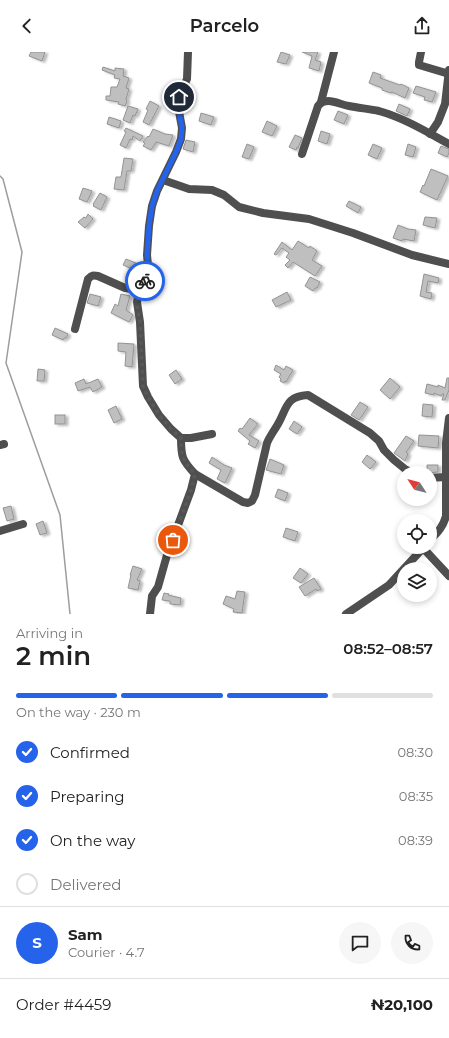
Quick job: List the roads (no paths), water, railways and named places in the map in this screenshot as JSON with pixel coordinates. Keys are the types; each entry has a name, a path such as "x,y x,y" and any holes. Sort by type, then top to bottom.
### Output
{"street":[{"path":"188,52 187,79 179,97 178,106 182,128 181,139 157,191 152,206 147,255 149,276 140,287 136,302 140,322 143,386 148,397 159,415 181,438 191,438 212,434"},
{"path":"302,154 318,106 321,102 334,52"},
{"path":"421,52 419,65 449,74"},
{"path":"430,134 438,122 445,104 449,70"},
{"path":"321,102 326,101 378,111 398,118 449,144"},
{"path":"163,180 189,189 212,190 224,195 239,207 263,213 309,219 353,233 412,255 449,264"},
{"path":"75,329 88,279 91,276 98,276 125,288 139,290"},
{"path":"181,438 181,453 186,464 195,474 243,502 248,503 252,501 255,495 267,443 288,403 292,399 308,395 370,433 384,450 401,466"},
{"path":"437,532 444,523 446,516 446,443 449,418"},
{"path":"150,614 152,596 158,587 167,555 191,490 195,474"},
{"path":"437,478 445,477"},
{"path":"0,531 23,524"},
{"path":"346,614 389,585 417,554"},
{"path":"429,554 449,576"}],"waterway":[{"path":"0,176 3,179 22,252 6,363 60,515 70,614"}]}
